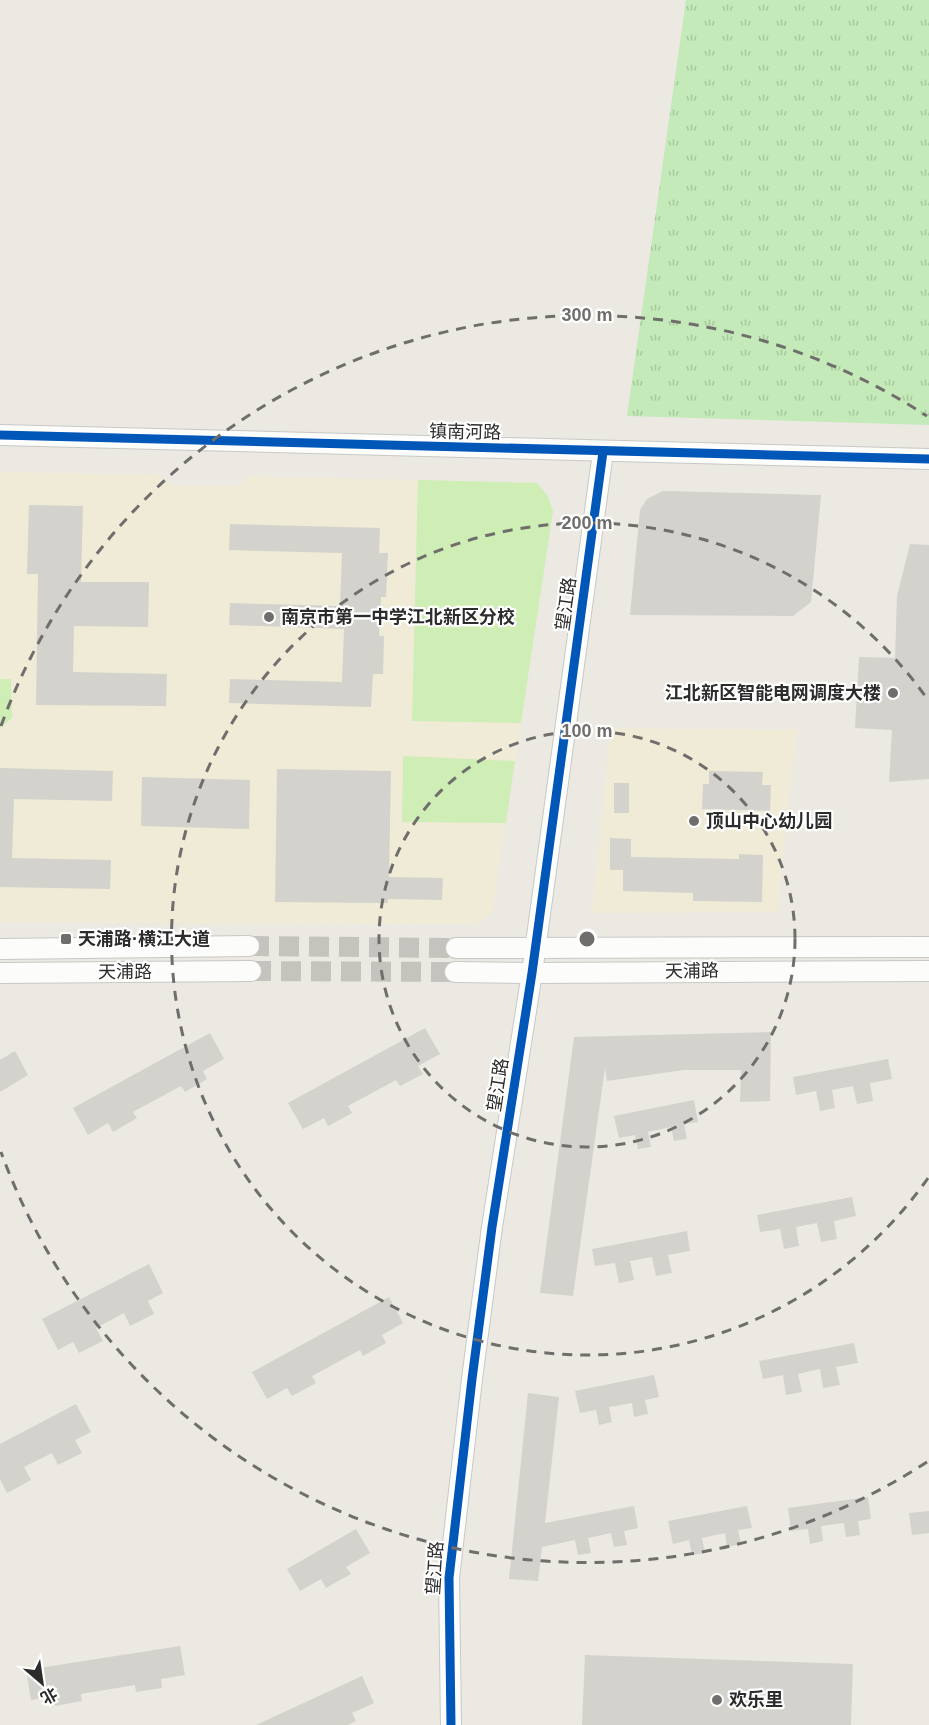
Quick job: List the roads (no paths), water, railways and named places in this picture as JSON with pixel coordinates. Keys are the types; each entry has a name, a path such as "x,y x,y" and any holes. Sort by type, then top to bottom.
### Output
{"street":[{"name":"镇南河路","path":"0,435 929,459"},
{"name":"望江路","path":"451,1725 449,1578 473,1367 492,1227 536,948 603,452"},
{"name":"天浦路","path":"0,950 249,946"},
{"name":"天浦路","path":"456,948 929,947"},
{"name":"天浦路","path":"0,973 251,971"},
{"name":"天浦路","path":"455,972 929,971"}],"tunnel":[{"path":"249,946 456,948"},
{"path":"251,971 455,972"}],"place":[{"name":"南京市第一中学江北新区分校","path":"269,617"},
{"name":"江北新区智能电网调度大楼","path":"893,693"},
{"name":"顶山中心幼儿园","path":"694,821"},
{"name":"天浦路·横江大道","path":"66,939"},
{"name":"欢乐里","path":"717,1700"}]}
